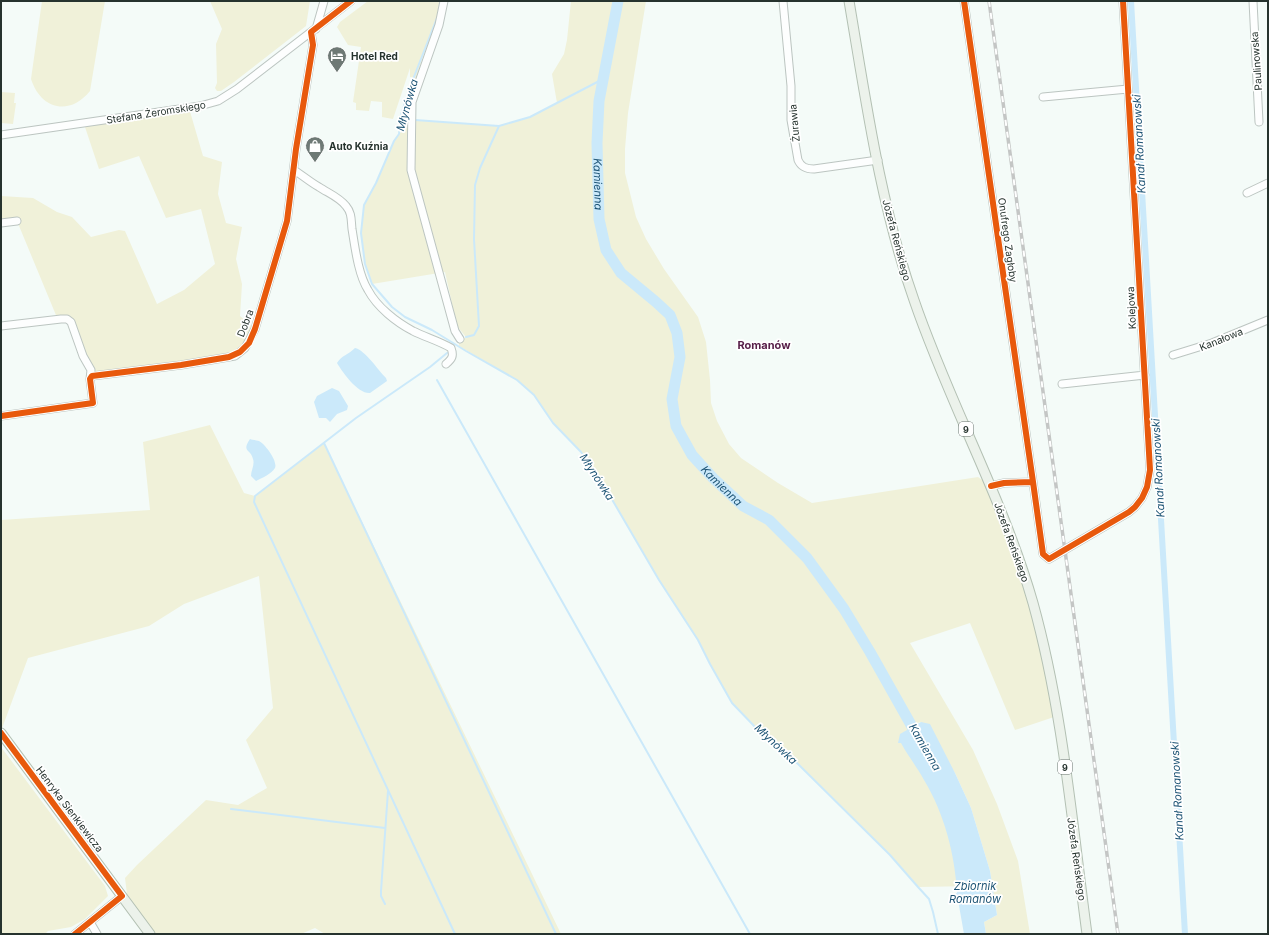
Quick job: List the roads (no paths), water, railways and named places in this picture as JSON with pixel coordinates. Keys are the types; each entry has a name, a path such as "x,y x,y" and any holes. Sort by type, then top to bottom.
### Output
{"main road":[{"name":"Józefa Reńskiego","path":"849,1 878,160 892,227 914,300 940,370 1005,520 1032,602 1048,666 1061,742 1087,934"},
{"name":"Henryka Sienkiewicza","path":"1,733 150,934"}],"street":[{"path":"324,1 329,10 334,12 338,11"},
{"name":"Dobra","path":"92,376 181,365 229,357 246,348 255,329 287,221 314,30 324,1"},
{"name":"Stefana Żeromskiego","path":"1,135 175,110 218,101 237,89 351,1"},
{"path":"444,1 439,25 412,102 411,170 455,331 460,339"},
{"name":"Żurawia","path":"783,1 791,86 791,120 800,164 808,169 814,169 878,160"},
{"name":"Onufrego Zagłoby","path":"964,1 1033,482 1040,541 1043,554 1047,558"},
{"name":"Kolejowa","path":"1047,558 1052,558 1129,512 1142,498 1149,482 1150,470 1145,376 1123,1"},
{"name":"Paulinowska","path":"1253,1 1260,122"},
{"path":"1044,97 1128,89"},
{"path":"294,170 337,197 347,206 352,216 352,228 358,262 368,290 379,305 396,320 413,331 451,348 453,355 446,364"},
{"path":"1247,192 1268,184"},
{"path":"1,223 17,221"},
{"path":"1,326 67,319 71,322 74,327 82,356 91,370 92,376 90,380 93,403 1,416"},
{"name":"Kanałowa","path":"1173,355 1212,343 1268,320"},
{"path":"1062,384 1145,376"},
{"path":"991,486 1004,483 1033,482"},
{"path":"75,934 122,896"},
{"path":"90,922 97,934"}],"water":[{"path":"355,348 367,356 387,381 370,393 356,387 337,363 341,358"},
{"path":"332,388 339,391 348,406 347,410 337,414 330,422 326,418 319,418 314,402 317,396"},
{"path":"250,439 259,441 275,461 275,468 266,476 256,481 251,476 253,465 252,456 246,448"},
{"name":"Zbiornik Romanów","path":"921,722 930,724 971,808 990,871 997,915 984,922 986,934 964,934 958,900 952,899 951,896 957,893 956,878 951,849 943,820 921,775 901,743 898,743 900,734"}],"waterway":[{"name":"Kamienna","path":"618,1 599,101 597,143 599,219 606,250 621,273 670,315 677,333 680,357 672,399 676,426 692,455 713,478 743,506 769,520 807,558 844,609 919,739"},
{"name":"Kanał Romanowski","path":"1131,1 1185,934"},
{"name":"Młynówka","path":"437,18 410,87 401,115 399,134 394,141 376,183 364,205 361,233 365,264 372,284 392,307 405,317 432,330 517,380 534,395 553,423 581,452 596,472 659,580 698,640 732,703 757,729 798,764 890,855 929,899 938,934"},
{"path":"499,126 530,117 603,79"},
{"path":"415,120 499,126 480,168 475,185 474,239 479,326 474,335 466,337"},
{"path":"447,353 430,367 356,418 255,496 254,502 455,934"},
{"path":"437,380 750,934"},
{"path":"324,443 556,934"},
{"path":"385,904 381,896 381,891 388,791"},
{"path":"231,809 385,828"}],"railway":[{"path":"989,1 1118,934"}],"place":[{"name":"Hotel Red","path":"337,73"},
{"name":"Auto Kuźnia","path":"315,163"}],"district":[{"name":"Romanów","path":"764,345"}]}
